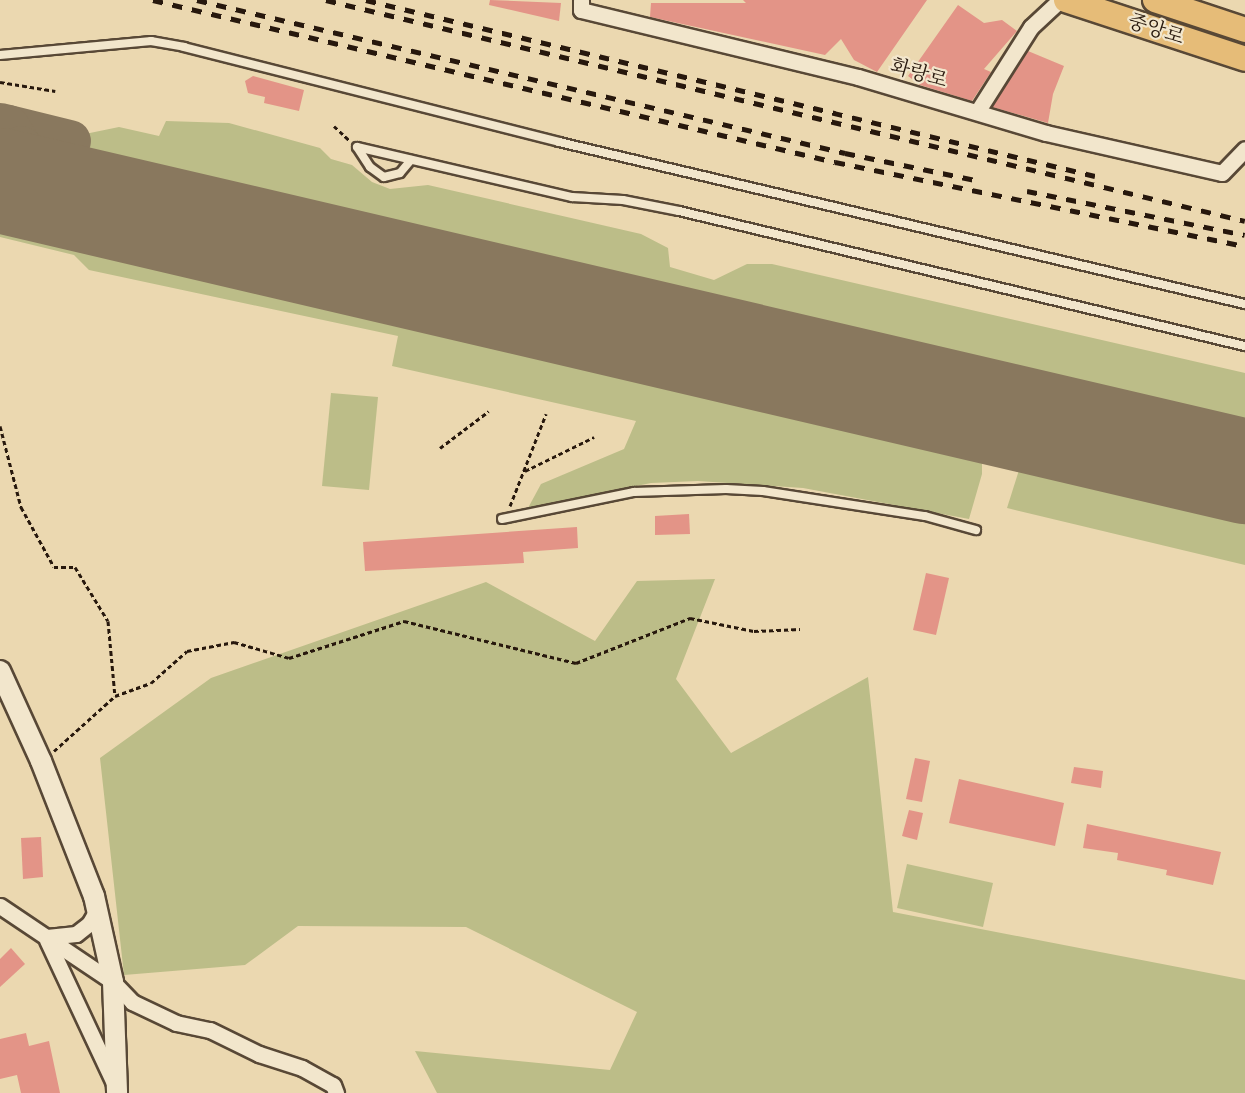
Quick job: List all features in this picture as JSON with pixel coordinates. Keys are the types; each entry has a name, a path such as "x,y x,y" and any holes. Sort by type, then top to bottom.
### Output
{"main road":[{"name":"중앙로","path":"1066,0 1245,59"},
{"name":"중앙로","path":"1155,0 1245,30"}],"street":[{"name":"화랑로","path":"581,0 581,9 858,77 1046,133 1222,173 1245,149"},
{"path":"977,112 1031,27 1060,0"},
{"path":"0,671 41,761 98,910 113,982 117,1092"},
{"path":"0,906 113,982 132,1002 176,1023 210,1030 259,1054 302,1068 333,1085 336,1093"},
{"path":"46,937 76,934 89,924 98,910"},
{"path":"46,937 99,1044 117,1092"}],"lane":[{"path":"2,55 150,41 184,47 559,142 1245,303"},
{"path":"357,147 370,167 384,177 400,173 411,160"},
{"path":"357,147 572,197 623,200 679,211 1245,346"},
{"path":"503,519 634,492 726,489 763,491 925,516 976,530"}],"path":[{"path":"0,82 55,91"},
{"path":"334,126 357,147"},
{"path":"440,448 489,411"},
{"path":"503,519 546,414"},
{"path":"0,426 21,507 48,557 54,567 75,567 108,621 115,696"},
{"path":"523,472 594,437"},
{"path":"41,761 81,730 115,696 151,683 187,651 234,642 289,658 404,621 576,663 690,618 753,631 800,629"}],"green space":[{"path":"166,121 229,123 320,148 331,159 352,165 372,182 390,189 428,185 641,234 668,248 670,267 714,280 747,264 772,264 1245,373 1245,450 45,169 54,151 76,155 85,134 119,127 159,136"},
{"path":"0,204 956,430 966,434 982,461 982,474 969,519 803,488 698,481 651,483 528,508 541,484 624,449 636,421 392,366 398,336 89,270 74,255 0,237"},
{"path":"331,393 378,397 369,490 322,486"},
{"path":"1057,453 1245,499 1245,565 1007,508 1019,470 1045,454"},
{"path":"715,579 676,679 731,753 868,677 893,912 1245,980 1245,1093 437,1093 415,1051 610,1070 637,1012 466,927 298,926 245,965 124,975 100,758 211,678 486,582 595,641 637,581"},
{"path":"907,864 993,883 983,927 897,908"}],"building":[{"path":"490,0 561,3 559,21 489,5"},
{"path":"743,0 927,0 877,72 854,60 841,39 825,55 650,17 651,3 746,3"},
{"path":"958,5 984,23 1002,20 1017,31 984,69 991,72 972,101 920,85 908,76"},
{"path":"1028,51 1064,66 1053,94 1048,123 992,107"},
{"path":"253,76 304,90 299,111 264,103 265,97 248,93 245,81"},
{"path":"689,514 690,534 655,535 655,516"},
{"path":"577,527 578,548 523,552 524,563 365,571 363,542"},
{"path":"926,573 949,578 936,635 913,630"},
{"path":"915,758 930,761 922,802 906,799"},
{"path":"1074,767 1103,771 1101,788 1071,783"},
{"path":"959,779 1064,803 1055,846 949,823"},
{"path":"909,810 923,813 917,840 902,836"},
{"path":"1087,824 1221,852 1213,885 1166,875 1167,870 1117,860 1118,853 1083,848"},
{"path":"41,837 43,877 23,879 21,838"},
{"path":"11,948 25,964 0,987 0,959"},
{"path":"26,1033 29,1046 49,1041 60,1093 21,1093 17,1075 0,1079 0,1039"}],"taxiway":[{"path":"0,124 70,141"},
{"path":"8,126 21,147 25,175 40,188"}],"runway":[{"path":"0,180 1245,471"}],"railway":[{"path":"153,0 835,162 1245,246"},
{"path":"197,0 845,153 980,181"},
{"path":"326,0 1245,221"},
{"path":"366,0 1095,176"},
{"path":"1027,191 1245,235"}]}
